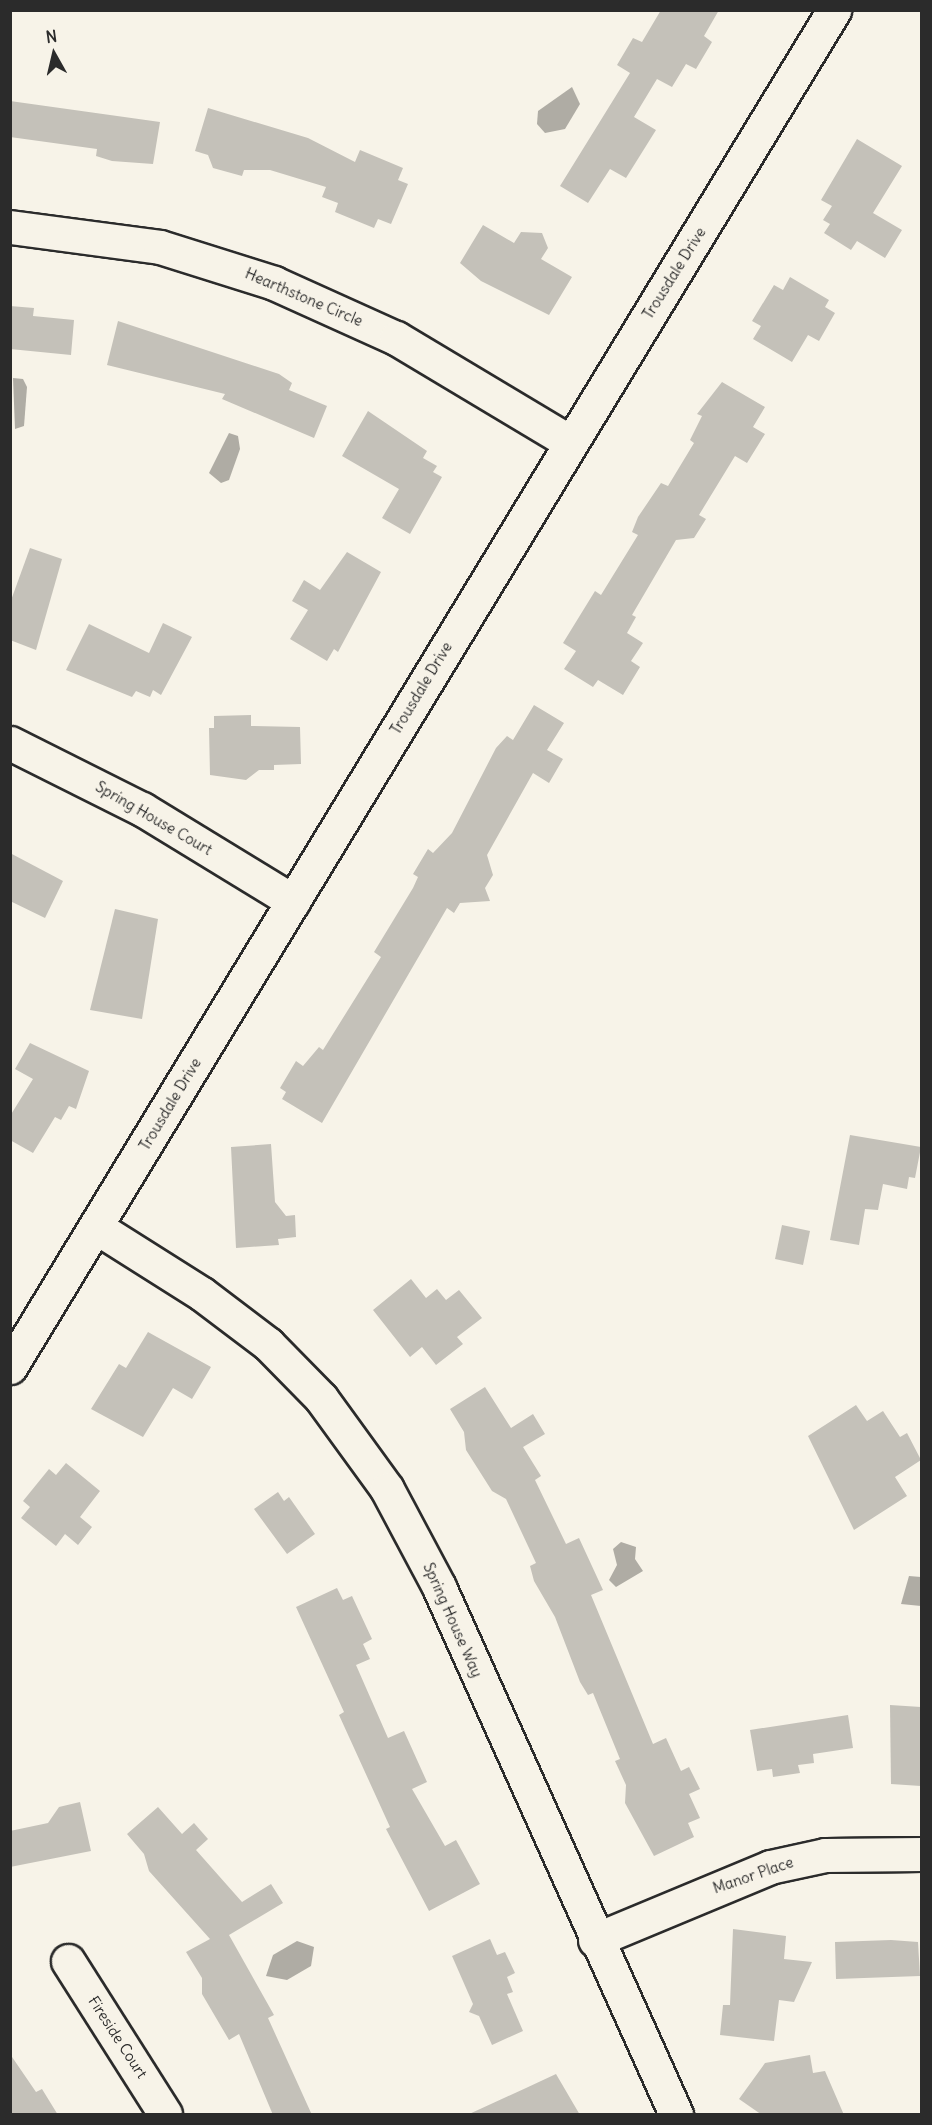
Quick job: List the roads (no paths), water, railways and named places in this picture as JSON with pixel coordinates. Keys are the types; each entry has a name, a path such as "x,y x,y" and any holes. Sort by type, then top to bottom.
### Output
{"street":[{"name":"Trousdale Drive","path":"12,1362 834,10"},
{"name":"Hearthstone Circle","path":"10,227 160,247 274,283 396,339 570,442"},
{"name":"Spring House Court","path":"10,743 132,804 293,901"},
{"name":"Spring House Way","path":"96,1227 202,1294 268,1344 321,1398 382,1481 419,1545 595,1940 676,2115"},
{"name":"Manor Place","path":"595,1940 770,1867 825,1855 921,1854"},
{"name":"Fireside Court","path":"68,1961 165,2115"}]}
